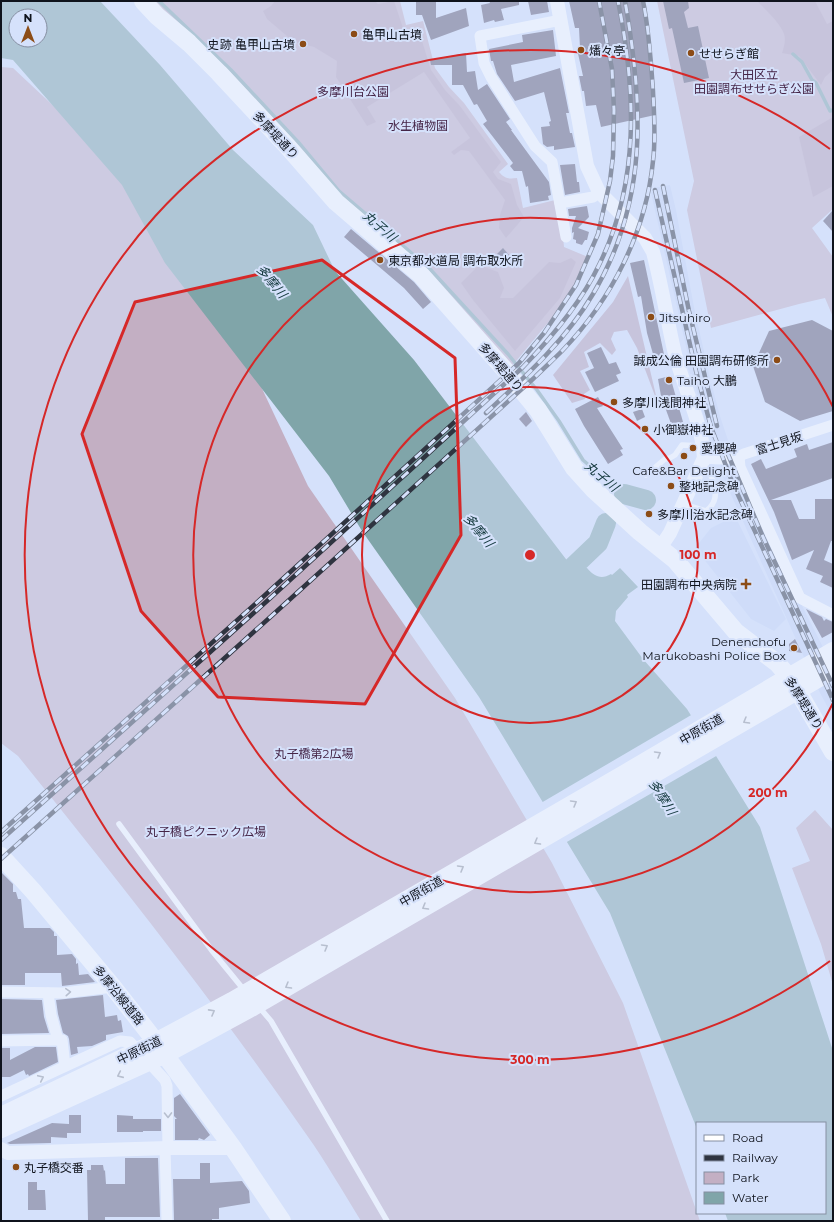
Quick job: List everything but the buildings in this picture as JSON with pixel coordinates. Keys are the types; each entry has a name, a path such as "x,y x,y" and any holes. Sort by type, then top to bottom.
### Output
{"main road":[{"name":"多摩堤通り","path":"143,1 157,16 219,73 288,147 336,202 421,275 506,371 538,410 574,468 593,490 680,566 736,632 777,663 793,684 833,752"},
{"name":"中原街道","path":"1,1116 74,1080 167,1065 183,1037 775,695 811,673 831,658"},
{"name":"多摩沿線道路","path":"3,863 33,891 113,987 167,1065 232,1148 282,1221"},
{"name":"中原街道","path":"1,1129 74,1080"}],"street":[{"path":"557,1 587,166 599,192 645,238 653,252 675,354 691,401 703,452 683,504 670,533 660,548"},
{"path":"561,20 480,36 484,63 491,77 535,146 552,162 566,237"},
{"path":"560,203 593,197 599,192"},
{"name":"富士見坂","path":"703,452 722,459 739,457 744,454 833,425"},
{"path":"739,457 740,467 800,598 833,615"},
{"path":"1,992 63,992 113,987"},
{"path":"48,992 51,1015 58,1040"},
{"path":"1,1041 62,1040 74,1080"},
{"path":"4,1095 74,1080 120,1041 130,1042 167,1065 167,1221"},
{"path":"1,1149 8,1153 167,1148 232,1148"}],"lane":[{"path":"646,475 664,459 675,455 682,445 703,452 716,490 711,507 706,511 683,504"},
{"path":"119,824 213,952 271,1021 387,1221"}],"highlighted area":[{"path":"322,260 455,358 461,535 365,704 218,697 141,611 82,434 135,302"}],"shaded area":[{"path":"670,185 694,307 720,416 737,467 785,572 833,667 833,717 820,693 719,468 721,466 705,421 692,374 690,374 687,365 690,364 651,193 653,188"},
{"name":"田園調布中央病院","path":"735,516 786,619 774,631 751,619 695,548 711,528"}],"green space":[{"name":"多摩川台公園","path":"143,1 400,1 406,25 423,21 435,68 449,87 464,103 508,164 499,172 507,178 517,178 523,208 559,199 564,247 588,257 566,301 506,371"},
{"path":"275,1 375,1 378,4 394,1 404,31 418,28 431,70 445,90 460,106 501,162 493,172 498,179 511,184 517,205 524,217 506,238 499,228 500,215 505,200 469,151 461,150 454,155 451,152 470,138 424,72 367,107 376,122 367,126 336,77 337,61 314,47 294,42 267,19 263,11 271,6"},
{"name":"大田区立 田園調布せせらぎ公園","path":"657,1 833,1 833,209 812,228 833,257 833,317 825,298 711,328 687,210 694,181"},
{"path":"757,1 815,1 827,24 833,21 833,70 825,77 821,85 799,56 782,53 785,39 784,34 780,26"},
{"path":"1,67 13,68 188,232 308,486 455,698 552,863 623,1003 696,1210 696,1214 698,1214 700,1221 361,1221 313,1145 237,1037 129,895 18,756 1,743"},
{"path":"833,117 833,186 813,197 799,137"},
{"path":"571,258 576,262 560,298 515,351 461,283 479,265 498,272 504,288 500,298 513,298 549,262 560,263"},
{"path":"628,276 658,404 637,348 627,330 614,332 611,339 616,350 612,355 600,343 584,352 589,367 580,371 590,390 584,394 585,399 572,403 553,375 613,302"},
{"path":"815,810 833,830 833,985 821,944 792,868 810,861 796,828"}],"water":[{"name":"多摩川","path":"1,1 100,1 160,65 233,150 313,225 335,271 414,360 572,567 587,568 595,575 601,577 612,575 620,568 638,587 627,595 628,597 616,611 615,621 643,659 687,709 760,827 833,1051 833,1221 728,1221 725,1214 826,1214 826,1122 696,1122 696,1127 610,913 479,697 362,531 329,476 165,263 122,185 13,60 1,58"}],"pier":[{"path":"693,714 718,755 565,843 541,803"}],"waterway":[{"name":"丸子川","path":"159,1 231,70 300,144 339,191 429,268 508,354 537,390 559,421 583,460 624,494 623,498"},
{"path":"793,54 802,62 812,80 816,83 830,111 833,110"},
{"name":"丸子川","path":"624,494 646,500"},
{"path":"553,586 598,543 606,523"}],"railway":[{"path":"1,832 264,596 519,363 544,333 576,285 598,234 610,181 613,156 614,110 612,69 599,1"},
{"path":"1,840 267,601 523,367 545,344 575,306 592,279 612,233 622,201 628,168 631,135 631,102 624,34 618,1"},
{"path":"486,413 544,357 558,342 582,311 593,294 611,259 624,223 632,187 637,151 638,114 631,39 625,1"},
{"path":"1,859 534,378 580,331 611,287 624,263 643,213 649,187 655,135 650,46 643,1"},
{"path":"663,186 689,311 717,426"},
{"path":"655,190 696,371 711,427 733,484 833,700"},
{"path":"727,452 763,537 833,686"}],"place":[{"name":"亀甲山古墳","path":"354,34"},
{"name":"史跡 亀甲山古墳","path":"303,44"},
{"name":"燔々亭","path":"581,50"},
{"name":"せせらぎ館","path":"691,53"},
{"name":"東京都水道局 調布取水所","path":"380,260"},
{"name":"Jitsuhiro","path":"651,317"},
{"name":"誠成公倫 田園調布研修所","path":"777,360"},
{"name":"Taiho 大鵬","path":"669,380"},
{"name":"多摩川浅間神社","path":"614,402"},
{"name":"小御嶽神社","path":"645,429"},
{"name":"愛櫻碑","path":"693,448"},
{"name":"Cafe&Bar Delight","path":"684,456"},
{"name":"整地記念碑","path":"671,486"},
{"name":"多摩川治水記念碑","path":"649,514"},
{"name":"田園調布中央病院","path":"746,584"},
{"name":"Denenchofu Marukobashi Police Box","path":"794,648"},
{"name":"丸子橋交番","path":"16,1167"}],"park label":[{"name":"水生植物園","path":"418,125"},
{"name":"丸子橋第2広場","path":"314,753"},
{"name":"丸子橋ピクニック広場","path":"206,831"}]}
